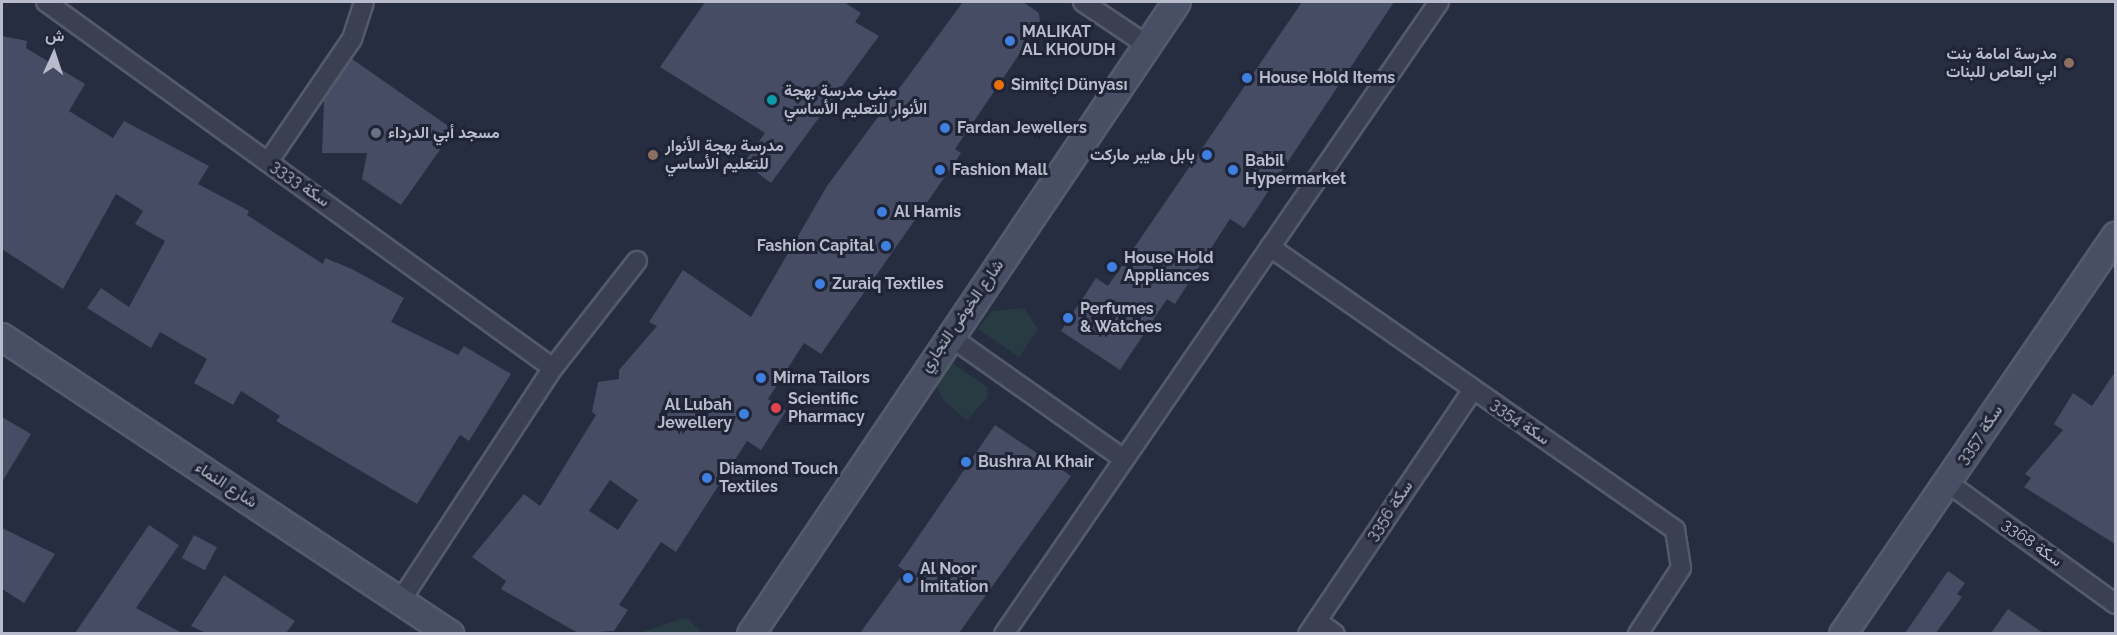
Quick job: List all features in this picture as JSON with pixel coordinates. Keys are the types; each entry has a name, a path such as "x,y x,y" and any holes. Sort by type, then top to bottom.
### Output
{"street":[{"name":"سكة 3333","path":"46,2 65,7 268,162 553,368"},
{"path":"268,162 352,39 364,2"},
{"path":"1083,2 1147,45"},
{"name":"شارع الخوض التجاري","path":"751,633 948,335 1177,2"},
{"path":"1004,633 1439,2"},
{"name":"سكة 3357","path":"1843,633 1948,483 2115,236"},
{"name":"سكة 3354","path":"1270,247 1676,530 1681,568 1638,633"},
{"path":"401,600 553,368 637,261"},
{"path":"948,335 1124,459"},
{"name":"شارع النماء","path":"2,337 450,633"},
{"name":"سكة 3356","path":"1312,627 1473,389"},
{"name":"سكة 3368","path":"1948,483 2115,604"},
{"path":"1312,627 1335,633"}],"shaded area":[{"path":"1024,308 1038,329 1019,357 978,329 992,311"},
{"path":"948,360 987,387 988,397 967,420 944,401 935,383"},
{"path":"686,617 702,633 640,633"}],"building":[{"name":"مبنى مدرسة بهجة الأنوار للتعليم الأساسي","path":"705,2 844,2 861,13 855,22 879,36 771,183 744,163 765,133 660,67"},
{"path":"963,2 1023,2 1039,13 1040,24 955,149 961,153 821,354 804,343 768,399 786,411 761,450 747,441 676,552 661,542 619,605 628,610 614,631 578,633 501,589 506,581 472,557 524,494 540,506 596,415 592,412 598,382 619,379 619,370 657,326 649,322 683,270 751,317 827,186","holes":["610,480 638,500 618,530 589,511"]},
{"path":"1302,2 1394,2 1244,228 1230,219 1175,304 1167,299 1120,370 1061,331 1096,278 1108,286"},
{"path":"2,36 27,41 26,48 85,84 69,111 113,138 124,121 209,166 198,184 249,211 247,215 323,264 325,258 352,269 404,298 391,322 458,355 464,346 511,374 469,441 460,435 417,504 276,421 280,416 241,391 233,405 194,383 207,359 160,332 151,348 87,308 101,288 129,307 165,241 135,224 143,211 116,194 63,289 2,249"},
{"name":"مسجد أبي الدرداء","path":"352,59 454,130 401,205 362,179 367,153 322,153 324,100"},
{"path":"2115,372 2115,544 2024,487 2031,478 2025,474 2063,430 2054,424 2073,393 2092,406"},
{"path":"2,417 31,434 2,482"},
{"path":"995,425 1071,476 959,633 860,633 905,571 898,566"},
{"path":"149,525 179,545 136,608 182,633 75,633"},
{"path":"2,528 55,554 24,603 2,589"},
{"path":"194,535 217,547 205,570 182,558"},
{"path":"1948,571 1965,583 1957,594 1962,597 1936,633 1905,633"},
{"path":"224,575 295,621 286,633 206,633 191,626"},
{"path":"2008,609 2043,633 1991,633"}],"place":[{"name":"MALIKAT AL KHOUDH","path":"1010,41"},
{"name":"مدرسة امامة بنت ابي العاص للبنات","path":"2069,63"},
{"name":"House Hold Items","path":"1247,78"},
{"name":"Simitçi Dünyası","path":"999,85"},
{"name":"مبنى مدرسة بهجة الأنوار للتعليم الأساسي","path":"772,100"},
{"name":"Fardan Jewellers","path":"945,128"},
{"name":"مسجد أبي الدرداء","path":"376,133"},
{"name":"مدرسة بهجة الأنوار للتعليم الأساسي","path":"653,155"},
{"name":"بابل هايبر ماركت","path":"1207,155"},
{"name":"Fashion Mall","path":"940,170"},
{"name":"Babil Hypermarket","path":"1233,170"},
{"name":"Al Hamis","path":"882,212"},
{"name":"Fashion Capital","path":"886,246"},
{"name":"House Hold Appliances","path":"1112,267"},
{"name":"Zuraiq Textiles","path":"820,284"},
{"name":"Perfumes & Watches","path":"1068,318"},
{"name":"Mirna Tailors","path":"761,378"},
{"name":"Scientific Pharmacy","path":"776,408"},
{"name":"Al Lubah Jewellery","path":"744,414"},
{"name":"Bushra Al Khair","path":"966,462"},
{"name":"Diamond Touch Textiles","path":"707,478"},
{"name":"Al Noor Imitation","path":"908,578"}]}
